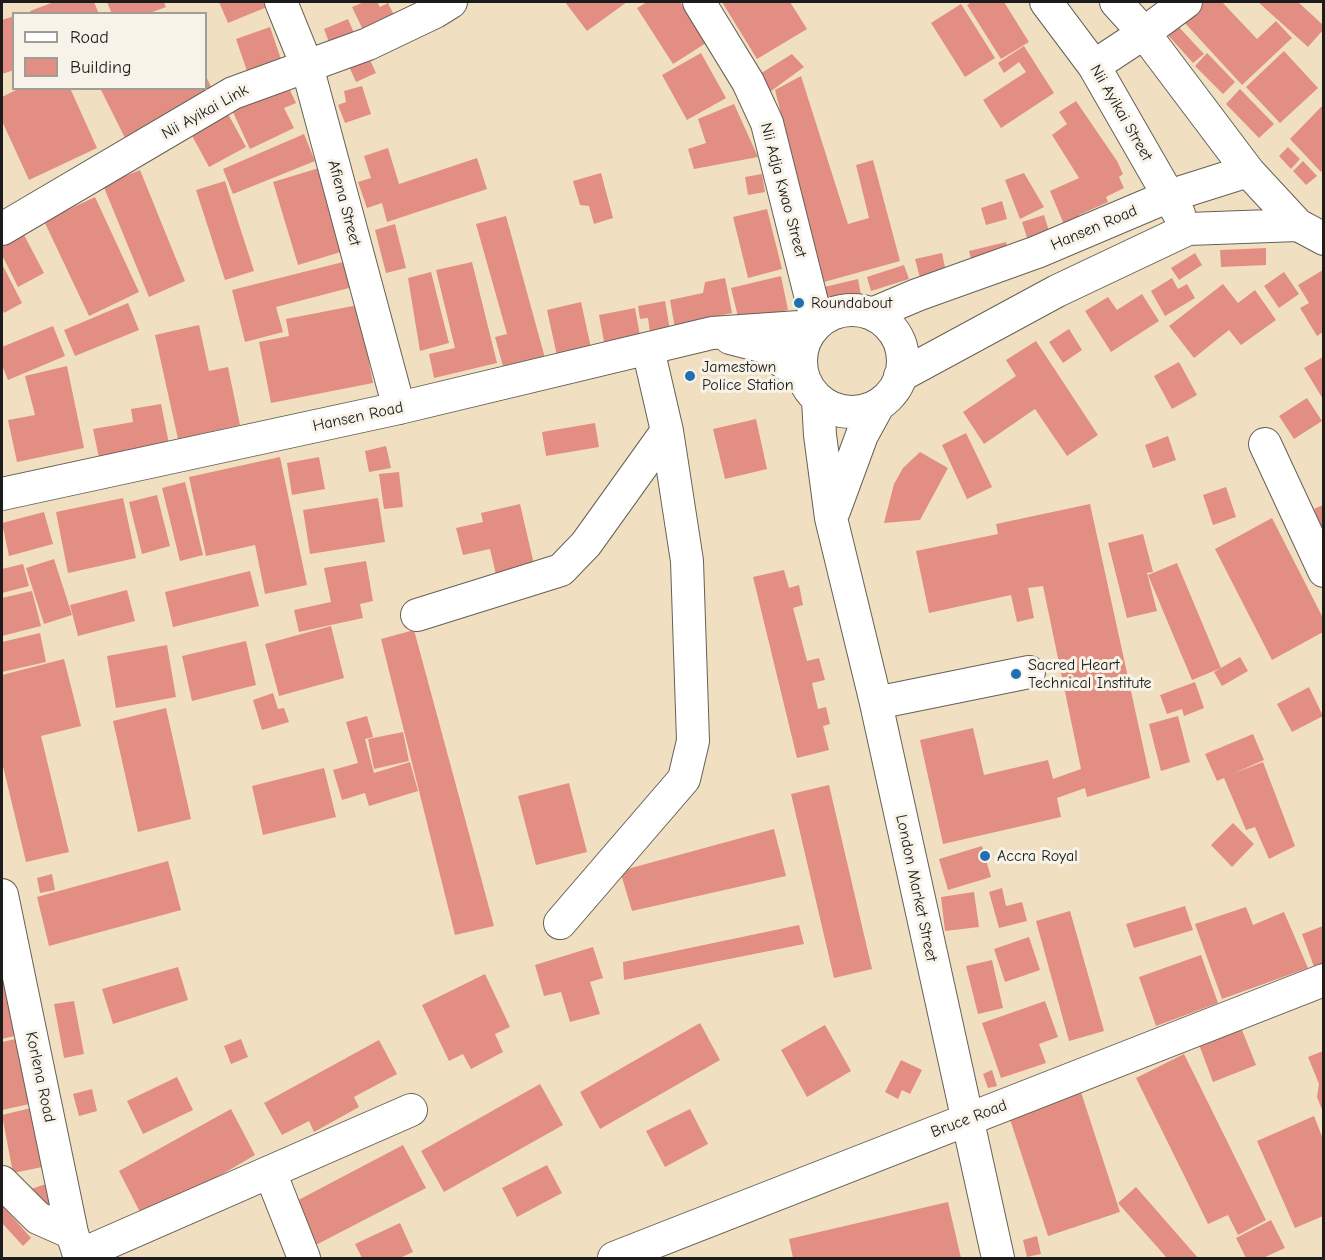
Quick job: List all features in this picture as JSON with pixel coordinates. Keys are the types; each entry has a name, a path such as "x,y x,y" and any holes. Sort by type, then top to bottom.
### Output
{"street":[{"name":"Afiena Street","path":"281,2 307,66 399,408"},
{"name":"Nii Ayikai Link","path":"2,229 233,93 368,44 451,2"},
{"name":"Nii Adja Kwao Street","path":"699,2 748,82 767,123 815,324"},
{"name":"Nii Ayikai Street","path":"1046,2 1094,66 1188,229"},
{"path":"1116,2 1144,33 1248,171 1311,232"},
{"path":"1094,66 1186,2"},
{"name":"Hansen Road","path":"872,314 917,295 1036,252 1169,196 1248,171"},
{"path":"900,376 1057,291 1188,229 1311,232"},
{"path":"831,518 862,435 879,404 891,392 900,376 902,357 898,340 888,324 872,314 854,309 835,312 815,324 804,342 800,360 811,389 837,410 858,411 879,404"},
{"name":"Hansen Road","path":"2,494 399,408 712,333 815,324"},
{"name":"Hansen Road","path":"712,333 765,347 811,389"},
{"path":"560,923 684,779 693,741 687,561 667,431 648,349"},
{"name":"London Market Street","path":"811,389 820,435 831,518 876,703 998,1258"},
{"path":"417,615 561,570 586,544 667,431"},
{"path":"1264,444 1323,571"},
{"path":"876,703 1029,672"},
{"name":"Korlena Road","path":"2,895 78,1249"},
{"name":"Bruce Road","path":"614,1258 1323,980"},
{"path":"2,1182 38,1218 78,1249 270,1172 411,1110"},
{"path":"270,1172 303,1258"}],"building":[{"path":"54,2 94,2 98,12 30,12"},
{"path":"107,2 164,2 166,7 152,12 111,12"},
{"path":"219,2 265,2 267,7 228,23"},
{"path":"364,2 377,2 380,7 388,3 394,15 363,30 352,7"},
{"path":"565,2 627,2 587,31"},
{"path":"647,2 680,2 706,43 673,64 637,8"},
{"path":"722,2 790,2 807,29 757,59"},
{"path":"972,2 1004,2 1029,42 1001,59 967,5"},
{"path":"1203,2 1222,2 1257,39 1276,21 1292,38 1242,85 1183,21"},
{"path":"1258,2 1298,2 1323,25 1323,30 1308,47"},
{"path":"961,4 995,58 965,77 931,23"},
{"path":"12,17 12,71 2,74 2,20"},
{"path":"348,19 358,42 333,53 324,29"},
{"path":"1177,25 1204,54 1193,63 1167,34"},
{"path":"270,27 283,65 249,77 236,39"},
{"path":"1024,46 1054,93 1001,128 983,100 1026,72 1019,62 1004,73 998,63"},
{"path":"366,51 376,73 356,82 346,60"},
{"path":"1284,51 1318,88 1280,123 1246,87"},
{"path":"701,53 726,98 687,120 662,75"},
{"path":"1207,53 1235,82 1223,94 1195,66"},
{"path":"792,54 804,67 767,94 755,77"},
{"path":"801,76 848,224 869,218 856,165 873,160 900,261 824,282 775,90"},
{"path":"207,78 214,93 125,138 101,90 207,90"},
{"path":"287,84 296,103 284,108 294,128 250,149 232,110"},
{"path":"362,86 371,114 345,123 338,105 346,102 344,91"},
{"path":"1240,89 1274,124 1259,138 1226,104"},
{"path":"16,90 71,90 97,148 29,180 2,121 2,97"},
{"path":"1076,101 1117,161 1123,174 1119,177 1124,188 1106,197 1108,202 1079,215 1084,227 1068,234 1050,191 1079,178 1052,135 1067,124 1059,112"},
{"path":"734,104 758,157 694,169 688,149 706,143 698,119"},
{"path":"1323,105 1323,170 1321,172 1290,139"},
{"path":"227,112 246,147 209,167 190,132"},
{"path":"304,134 315,161 233,194 223,169"},
{"path":"1288,147 1300,159 1291,169 1279,156"},
{"path":"388,148 399,184 477,158 487,189 387,222 382,203 367,208 358,182 371,178 364,156"},
{"path":"1303,161 1317,176 1306,185 1293,171"},
{"path":"319,168 344,251 298,265 273,182"},
{"path":"140,170 185,281 149,297 103,185"},
{"path":"601,173 613,218 594,224 589,206 580,205 573,181"},
{"path":"1024,173 1044,207 1020,219 1005,180"},
{"path":"762,174 765,192 748,195 745,177"},
{"path":"225,181 254,271 225,280 196,190"},
{"path":"95,197 139,292 89,316 44,221"},
{"path":"1002,201 1007,219 986,225 981,208"},
{"path":"767,209 782,269 748,278 733,217"},
{"path":"1044,215 1050,234 1028,241 1022,222"},
{"path":"506,216 545,358 504,370 495,337 507,334 476,224"},
{"path":"395,224 406,268 386,273 375,230"},
{"path":"22,231 44,273 18,287 2,255 2,241"},
{"path":"1006,242 1009,256 973,267 969,251"},
{"path":"1266,248 1266,265 1221,267 1220,250"},
{"path":"942,253 946,272 920,278 915,259"},
{"path":"1195,253 1202,265 1179,280 1171,268"},
{"path":"347,261 353,287 276,307 283,332 245,342 232,290"},
{"path":"472,262 497,363 434,378 429,354 455,348 436,270"},
{"path":"2,264 22,303 4,313 2,308"},
{"path":"904,265 909,279 871,291 867,277"},
{"path":"1323,270 1323,332 1317,336 1300,308 1309,303 1298,285"},
{"path":"431,272 449,343 420,351 408,278"},
{"path":"1284,272 1299,294 1279,308 1264,286"},
{"path":"781,276 788,310 739,321 731,288"},
{"path":"725,278 732,313 699,320 701,329 676,334 670,300 703,293 705,282"},
{"path":"1172,278 1178,289 1187,284 1195,298 1165,316 1151,291"},
{"path":"858,279 861,295 824,304 820,288"},
{"path":"1223,284 1238,303 1255,290 1276,320 1241,345 1229,330 1194,358 1169,326"},
{"path":"1142,294 1159,321 1111,352 1085,311 1108,297 1117,310"},
{"path":"665,301 671,336 651,340 648,318 640,319 638,306"},
{"path":"581,302 591,348 557,356 547,310"},
{"path":"128,303 139,330 75,356 64,330"},
{"path":"358,305 373,383 271,403 259,342 289,336 286,319"},
{"path":"635,308 641,341 605,347 599,315"},
{"path":"199,325 209,371 228,367 240,425 178,439 155,335"},
{"path":"53,326 65,356 8,380 2,365 2,347"},
{"path":"1069,329 1082,350 1063,363 1049,342"},
{"path":"1036,341 1098,435 1067,456 1035,409 984,444 963,412 1016,376 1006,360"},
{"path":"1323,357 1323,399 1304,368"},
{"path":"1179,362 1197,395 1172,409 1154,376"},
{"path":"67,366 84,448 17,462 8,420 35,415 25,376"},
{"path":"1307,398 1322,421 1294,439 1279,416"},
{"path":"161,404 169,444 99,458 93,429 133,422 131,409"},
{"path":"756,419 767,469 725,479 713,429"},
{"path":"595,423 599,447 546,456 542,432"},
{"path":"966,433 992,487 967,499 942,445"},
{"path":"1168,436 1176,460 1153,468 1145,445"},
{"path":"386,446 391,468 369,472 365,451"},
{"path":"920,452 948,468 920,520 884,523 894,484 903,468"},
{"path":"280,457 307,585 265,594 255,545 206,556 189,477"},
{"path":"319,457 325,489 292,495 287,463"},
{"path":"399,472 403,507 384,509 379,474"},
{"path":"185,482 203,555 180,561 162,488"},
{"path":"1226,487 1236,517 1213,525 1203,495"},
{"path":"157,495 170,546 142,554 129,502"},
{"path":"123,498 136,558 68,573 56,512"},
{"path":"378,498 385,542 310,554 303,510"},
{"path":"520,504 536,573 498,583 490,549 463,555 456,528 483,522 481,513"},
{"path":"1090,504 1150,778 1087,797 1085,788 1057,798 1061,817 943,844 920,740 973,728 984,775 1048,760 1053,779 1081,769 1043,586 1028,588 1034,618 1017,622 1011,595 929,613 916,551 998,534 996,524"},
{"path":"1323,505 1323,531 1314,509"},
{"path":"44,512 53,544 9,556 2,523"},
{"path":"1272,518 1323,618 1323,632 1272,660 1215,549"},
{"path":"1143,534 1153,572 1147,573 1157,611 1127,618 1108,543"},
{"path":"54,559 72,615 44,624 26,568"},
{"path":"366,561 373,601 360,604 363,618 299,632 294,610 331,602 324,568"},
{"path":"1177,563 1221,668 1192,680 1148,575"},
{"path":"23,564 29,586 2,593 2,569"},
{"path":"784,570 789,588 799,585 803,605 793,608 807,661 819,658 825,680 812,683 818,709 826,707 830,724 823,726 829,750 797,758 753,577"},
{"path":"250,571 259,606 173,627 165,592"},
{"path":"127,590 135,621 78,636 70,605"},
{"path":"32,591 41,626 2,636 2,598"},
{"path":"331,626 344,678 279,696 265,644"},
{"path":"414,630 494,926 455,935 381,639"},
{"path":"40,633 46,662 2,672 2,642"},
{"path":"246,641 256,685 192,701 182,656"},
{"path":"167,645 176,697 116,708 107,656"},
{"path":"1240,657 1248,671 1222,686 1214,672"},
{"path":"64,659 81,726 41,736 69,852 26,862 2,762 2,675"},
{"path":"1195,682 1204,708 1184,716 1182,709 1167,714 1160,695"},
{"path":"1309,687 1323,716 1292,732 1277,704"},
{"path":"273,693 278,709 284,708 289,722 262,730 253,700"},
{"path":"166,708 191,819 138,832 113,721"},
{"path":"367,716 373,737 365,739 374,773 410,762 418,791 369,806 365,793 342,800 333,770 358,763 346,722"},
{"path":"1178,716 1190,762 1161,771 1149,724"},
{"path":"403,732 409,761 374,769 368,739"},
{"path":"1253,734 1264,760 1232,774 1263,762 1295,846 1269,859 1255,827 1246,830 1224,778 1217,781 1205,754"},
{"path":"324,768 336,817 263,835 252,786"},
{"path":"569,783 587,852 536,865 518,796"},
{"path":"829,785 872,969 834,978 791,794"},
{"path":"1233,823 1254,844 1232,867 1211,845"},
{"path":"774,829 786,876 632,911 620,871"},
{"path":"982,846 991,877 948,890 939,859"},
{"path":"168,861 181,910 49,946 37,897"},
{"path":"52,874 55,890 40,893 37,878"},
{"path":"1002,888 1006,906 1022,902 1027,921 999,928 989,892"},
{"path":"974,892 979,927 945,931 941,897"},
{"path":"1185,906 1193,930 1134,948 1126,924"},
{"path":"1246,907 1253,925 1284,912 1308,968 1222,999 1195,924"},
{"path":"1070,911 1104,1031 1069,1041 1036,921"},
{"path":"799,925 804,944 624,980 623,962"},
{"path":"1323,926 1323,969 1316,972 1302,934"},
{"path":"1029,937 1040,970 1005,982 994,949"},
{"path":"593,947 603,978 590,982 600,1014 570,1022 561,992 544,996 535,965"},
{"path":"1201,955 1218,1003 1156,1026 1139,977"},
{"path":"2,957 23,1034 2,1039"},
{"path":"992,960 1003,1008 978,1014 966,966"},
{"path":"178,967 188,1000 113,1024 102,989"},
{"path":"485,974 510,1027 495,1034 503,1052 471,1069 463,1054 449,1061 422,1005"},
{"path":"74,1001 84,1054 64,1058 54,1004"},
{"path":"1045,1001 1058,1037 1039,1044 1046,1063 1001,1078 982,1023"},
{"path":"700,1023 720,1060 600,1129 580,1092"},
{"path":"825,1025 851,1071 807,1097 781,1050"},
{"path":"1240,1025 1256,1065 1213,1082 1198,1042"},
{"path":"20,1038 34,1103 2,1110 2,1042"},
{"path":"241,1039 248,1057 231,1064 224,1046"},
{"path":"379,1040 397,1074 354,1097 359,1107 314,1132 309,1121 282,1135 264,1103"},
{"path":"1323,1051 1323,1112 1317,1097 1319,1084 1308,1057"},
{"path":"1184,1054 1266,1220 1238,1235 1228,1215 1208,1224 1136,1078"},
{"path":"901,1060 922,1070 910,1094 902,1090 898,1099 885,1092"},
{"path":"992,1070 997,1086 988,1088 983,1074"},
{"path":"177,1077 193,1110 143,1134 127,1101"},
{"path":"540,1084 563,1125 444,1192 421,1151"},
{"path":"1079,1086 1120,1212 1048,1236 1007,1110"},
{"path":"92,1089 97,1111 79,1116 73,1094"},
{"path":"35,1107 47,1166 13,1173 2,1115"},
{"path":"231,1109 255,1155 144,1220 119,1171"},
{"path":"690,1109 708,1144 665,1167 646,1131"},
{"path":"1314,1116 1323,1139 1323,1216 1295,1228 1257,1141"},
{"path":"403,1145 426,1188 308,1249 287,1206"},
{"path":"547,1165 562,1193 517,1217 502,1188"},
{"path":"52,1182 58,1214 28,1190"},
{"path":"1136,1187 1198,1258 1167,1258 1118,1203"},
{"path":"948,1202 961,1258 793,1258 789,1239"},
{"path":"2,1205 31,1238 23,1246 2,1223"},
{"path":"1271,1220 1285,1248 1263,1258 1246,1258 1236,1238"},
{"path":"400,1223 413,1252 400,1258 362,1258 355,1244"},
{"path":"1037,1236 1041,1254 1027,1257 1023,1240"}],"place":[{"name":"Roundabout","path":"799,303"},
{"name":"Jamestown Police Station","path":"690,376"},
{"name":"Sacred Heart Technical Institute","path":"1016,674"},
{"name":"Accra Royal","path":"985,856"}]}
